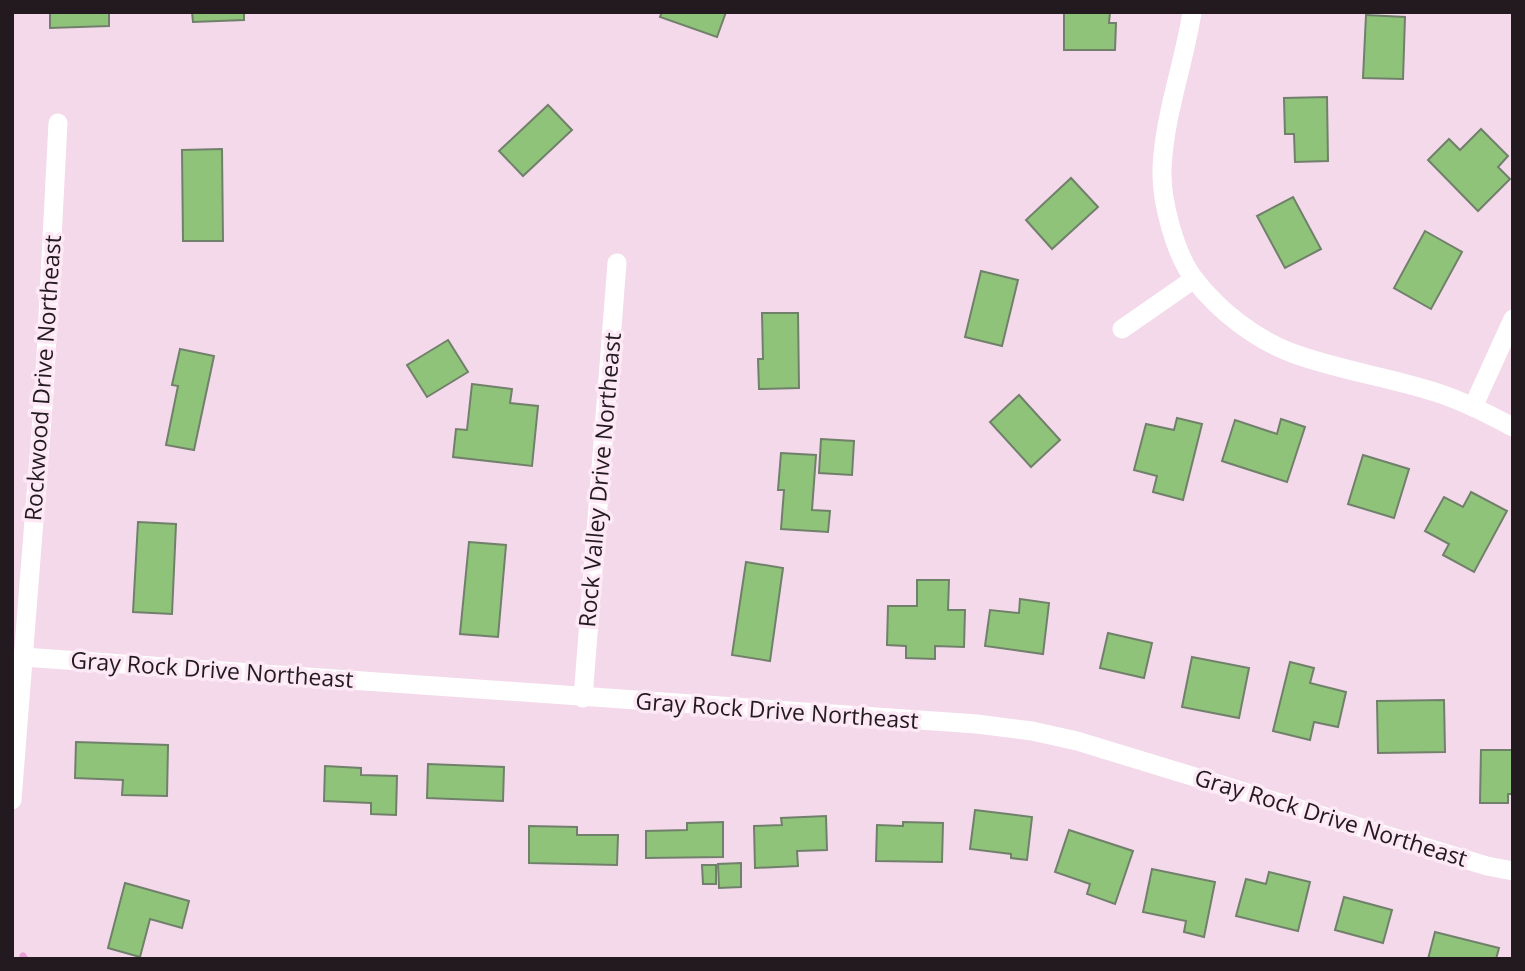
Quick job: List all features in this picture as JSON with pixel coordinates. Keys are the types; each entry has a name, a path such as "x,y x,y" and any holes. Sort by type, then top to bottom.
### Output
{"street":[{"path":"1192,12 1187,48 1167,131 1162,170 1166,204 1175,240 1194,279 1221,307 1267,342 1293,353 1436,392 1513,427"},
{"name":"Rockwood Drive Northeast","path":"12,800 44,393 58,123"},
{"name":"Rock Valley Drive Northeast","path":"583,698 617,263"},
{"path":"1122,329 1194,279"},
{"path":"1473,407 1513,320"},
{"name":"Gray Rock Drive Northeast","path":"23,657 977,724 1032,731 1077,740 1487,866 1513,871"}],"building":[{"path":"50,12 109,12 109,26 50,28"},
{"path":"192,12 244,12 244,20 193,22"},
{"path":"662,12 726,12 717,37 660,17"},
{"path":"1064,12 1110,12 1109,23 1116,23 1115,50 1064,50"},
{"path":"1366,15 1405,17 1403,79 1363,78"},
{"path":"1327,97 1328,161 1295,162 1294,134 1285,134 1284,98"},
{"path":"548,105 572,130 523,176 499,151"},
{"path":"1481,129 1508,156 1498,167 1510,179 1478,211 1428,160 1449,139 1460,150"},
{"path":"222,149 223,241 183,241 182,150"},
{"path":"1071,178 1098,207 1052,249 1026,220"},
{"path":"1293,197 1321,249 1285,268 1257,216"},
{"path":"1425,231 1462,252 1431,309 1394,288"},
{"path":"981,271 1018,280 1002,346 965,337"},
{"path":"762,313 798,313 799,388 759,389 758,359 763,359"},
{"path":"448,340 468,372 427,397 407,365"},
{"path":"180,349 214,356 194,450 166,445 178,386 172,385"},
{"path":"472,384 512,389 510,403 538,406 532,466 453,457 456,429 467,430"},
{"path":"1019,395 1060,440 1031,467 990,422"},
{"path":"1177,418 1202,424 1183,500 1153,492 1157,476 1134,470 1146,424 1174,430"},
{"path":"1281,419 1305,427 1287,482 1222,461 1235,420 1277,434"},
{"path":"821,439 854,441 852,475 819,473"},
{"path":"781,453 816,455 812,510 830,511 828,532 781,529 784,490 778,490"},
{"path":"1363,455 1409,469 1394,518 1348,504"},
{"path":"1471,492 1507,511 1474,572 1443,555 1449,544 1425,531 1444,497 1463,507"},
{"path":"138,522 176,524 172,614 133,612"},
{"path":"469,542 506,545 498,637 460,634"},
{"path":"746,562 783,568 770,661 732,655"},
{"path":"917,580 949,580 948,610 965,610 964,647 935,646 935,659 906,658 906,646 887,645 888,606 917,606"},
{"path":"1020,599 1049,603 1043,654 985,646 990,610 1019,613"},
{"path":"1108,633 1152,643 1144,678 1100,668"},
{"path":"1192,657 1249,668 1239,718 1182,707"},
{"path":"1290,662 1314,668 1310,683 1346,692 1338,727 1314,722 1310,740 1273,731"},
{"path":"1444,700 1445,752 1378,753 1377,701"},
{"path":"76,742 168,745 167,796 122,795 123,780 75,778"},
{"path":"1481,750 1513,750 1513,794 1508,794 1508,803 1480,803"},
{"path":"428,764 504,767 503,801 427,798"},
{"path":"325,766 361,768 361,775 397,776 396,815 371,814 371,803 324,801"},
{"path":"975,810 1032,817 1027,860 1011,858 1011,854 970,849"},
{"path":"826,816 827,850 797,851 798,866 755,868 754,826 782,825 781,818"},
{"path":"723,822 723,857 646,858 646,831 687,830 687,823"},
{"path":"903,822 943,823 942,862 876,861 877,825 903,826"},
{"path":"529,826 577,827 577,835 618,835 617,865 529,863"},
{"path":"1069,830 1133,851 1115,904 1087,894 1090,884 1055,872"},
{"path":"741,863 741,887 719,888 718,864"},
{"path":"702,865 716,865 716,884 703,884"},
{"path":"1152,869 1215,882 1204,937 1184,932 1186,921 1143,912"},
{"path":"1269,872 1310,882 1298,931 1236,916 1246,879 1266,884"},
{"path":"125,883 189,901 182,928 150,919 140,957 108,948"},
{"path":"1344,897 1392,910 1383,943 1335,930"},
{"path":"1435,932 1499,948 1496,959 1428,959"}]}
